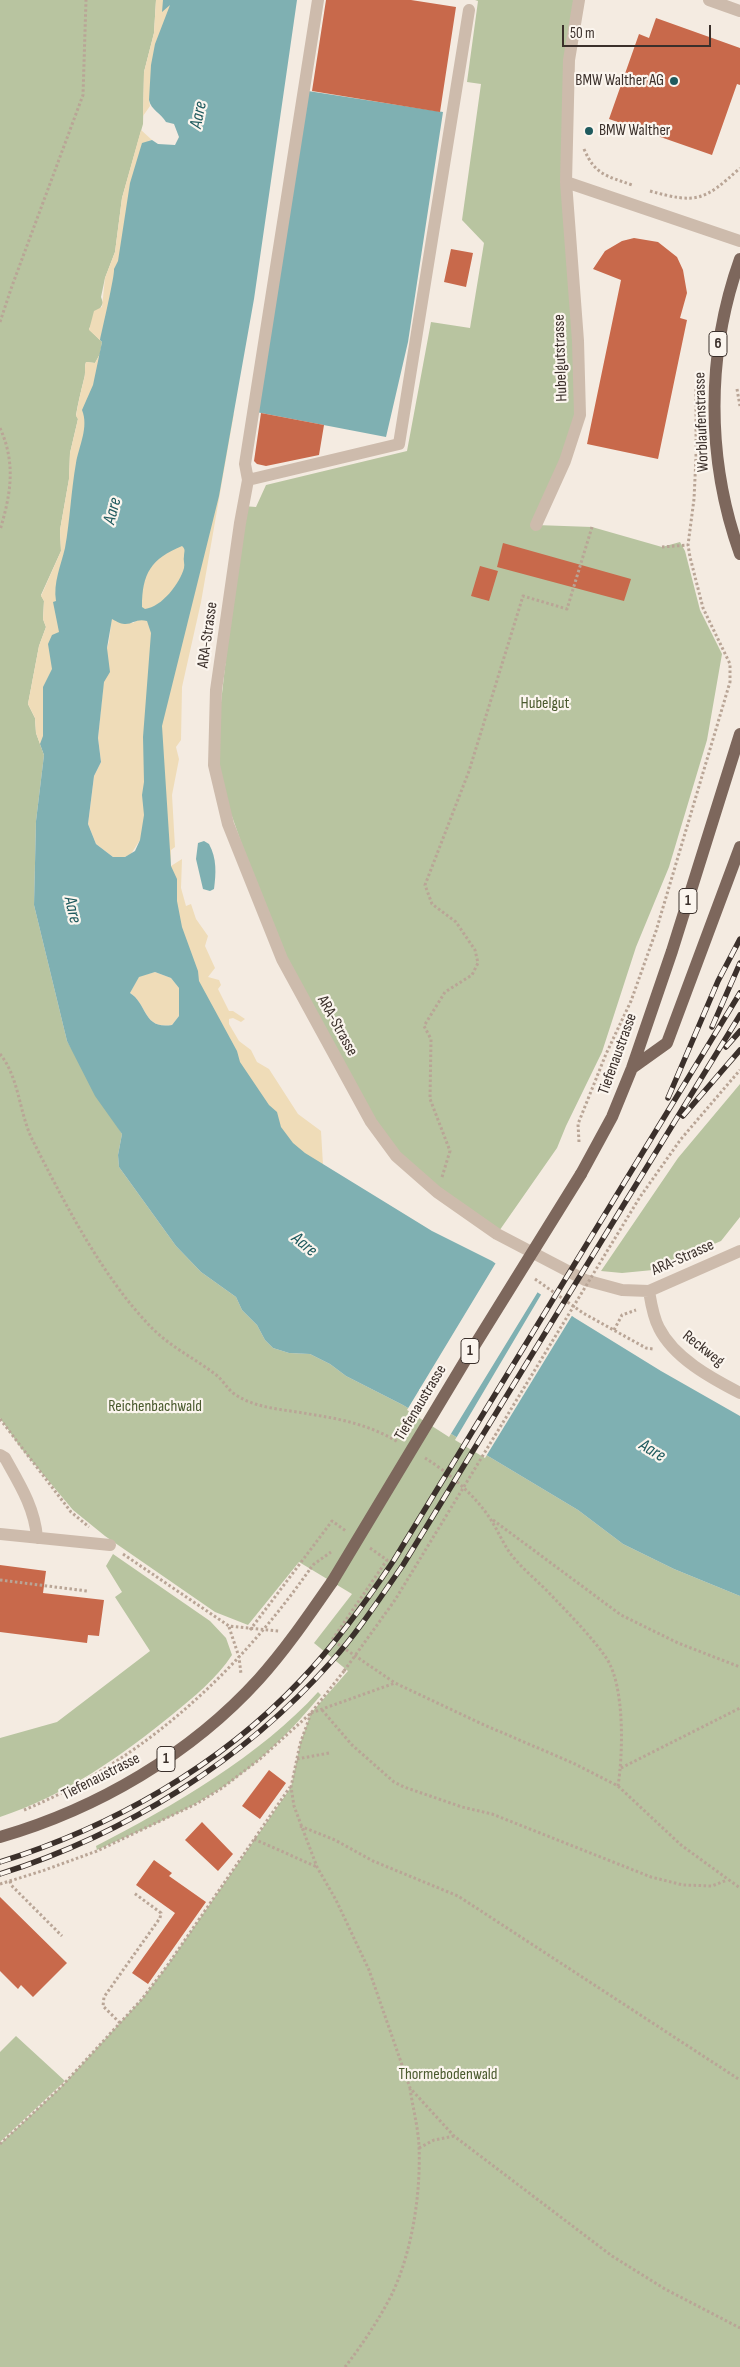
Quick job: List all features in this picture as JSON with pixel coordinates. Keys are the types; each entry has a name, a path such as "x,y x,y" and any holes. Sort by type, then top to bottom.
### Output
{"main road":[{"name":"Worblaufenstrasse","path":"740,259 731,284 718,338 715,422 719,475 728,522 740,554"},
{"name":"Tiefenaustrasse","path":"0,1837 69,1812 116,1789 160,1764 203,1732 263,1674 297,1632 332,1582 598,1144 612,1117 632,1068 672,951 740,734"},
{"path":"632,1068 667,1043 740,847"}],"street":[{"name":"ARA-Strasse","path":"318,0 244,464 248,480 216,690 214,765 228,824 282,959 371,1122 396,1156 437,1192 497,1234 558,1268 586,1280 622,1290 649,1291 740,1251"},
{"name":"Hubelgutstrasse","path":"536,525 565,461 580,415 578,341 566,182 569,60 578,0"},
{"path":"709,0 740,11"},
{"path":"248,480 398,444 469,10"},
{"path":"566,182 740,241"},
{"name":"Reckweg","path":"649,1291 653,1315 667,1341 702,1371 740,1393"},
{"path":"0,1456 5,1458 22,1488 36,1526 38,1538"},
{"path":"0,1534 110,1545"}],"path":[{"path":"0,322 83,95 86,0"},
{"path":"566,147 583,147 589,161 604,175 639,188"},
{"path":"648,191 675,198 700,198 713,192 740,168"},
{"path":"580,1146 578,1124 606,1054 631,1001 656,931 730,682 730,664 703,608 688,545 694,499 696,387"},
{"path":"737,389 740,406"},
{"path":"0,428 11,459 9,489 0,530"},
{"path":"437,1192 450,1151 430,1099 431,1039 424,1026 445,992 472,975 478,962 475,950 456,922 432,904 424,886 469,771 524,596 567,609 592,527"},
{"path":"662,548 688,545"},
{"path":"0,1054 4,1059 16,1090 31,1136 89,1244 124,1295 151,1327 188,1357 215,1374 234,1393 269,1409 354,1422 375,1429 404,1446"},
{"path":"0,1884 97,1851 196,1804 222,1788 260,1759 311,1713 395,1600 635,1205 681,1138 740,1070"},
{"path":"637,1310 622,1315 614,1330 646,1348 655,1350"},
{"path":"0,1419 71,1512 110,1545 229,1626 262,1630"},
{"path":"420,1456 436,1465 461,1487 490,1518 621,1615 678,1643 740,1667"},
{"path":"490,1518 510,1553 582,1629 608,1661 618,1692 621,1728 618,1786"},
{"path":"250,1630 332,1521 335,1523"},
{"path":"379,1554 387,1560 332,1640 395,1683 482,1724 573,1763 618,1786 681,1845 740,1888"},
{"path":"19,1813 76,1786 132,1750 191,1704 239,1657 310,1569"},
{"path":"0,1580 88,1591"},
{"path":"229,1626 239,1657"},
{"path":"311,1713 395,1683"},
{"path":"620,1768 740,1708"},
{"path":"322,1710 352,1746 394,1782 404,1787 524,1826 652,1877 683,1885 712,1886 728,1880"},
{"path":"0,2144 61,2087 142,1999 167,1966 291,1787 297,1759 311,1713"},
{"path":"297,1759 329,1753"},
{"path":"291,1787 300,1825 317,1867 336,1900 369,1970 410,2088 419,2148 417,2190 406,2254 392,2295 376,2323 345,2367"},
{"path":"300,1825 335,1840 373,1861 458,1896 740,2080"},
{"path":"254,1839 317,1867"},
{"path":"10,1881 11,1885 62,1936"},
{"path":"120,2023 103,2006 104,1997 160,1918 161,1913 157,1908 134,1893"},
{"path":"410,2088 454,2136 612,2256 665,2289 740,2328"},
{"path":"419,2148 434,2140 454,2136"}],"green space":[{"name":"Thormebodenwald","path":"0,0 156,0 154,33 144,72 143,124 122,198 115,252 105,278 101,297 103,303 89,329 102,342 100,354 95,363 86,362 85,364 85,377 76,415 78,419 70,453 69,479 60,530 61,551 41,595 44,601 43,619 46,627 39,646 28,704 35,718 36,733 44,755 36,821 34,905 67,1041 122,1134 118,1155 119,1167 176,1246 201,1272 236,1297 242,1310 257,1325 265,1340 273,1348 289,1353 310,1354 330,1364 346,1376 403,1405 578,1510 623,1544 674,1569 740,1596 740,2367 0,2367 0,2144 61,2087 142,1999 291,1787 300,1744 311,1713 348,1671 314,1643 352,1594 299,1562 248,1625 215,1612 105,1536 73,1510 21,1448 0,1418"},
{"name":"Hubelgut","path":"475,0 579,0 566,147 580,415 536,525 592,527 662,547 680,542 685,551 700,610 722,654 707,740 669,867 636,947 602,1052 557,1148 497,1234 396,1156 282,959 214,765 243,506 256,507 266,485 407,451 431,322 470,328 484,243 462,220 481,84 467,82 478,1"},
{"path":"740,1084 740,1217 721,1241 653,1270 622,1273 601,1271 678,1158"},
{"path":"113,1554 210,1621 226,1638 232,1655 219,1672 197,1694 154,1730 113,1760 47,1798 0,1817 0,1738 57,1722 150,1651 115,1597 122,1592 106,1566"},
{"path":"318,1692 321,1695 287,1734 248,1769 191,1806 97,1850 96,1846 185,1797 243,1758 295,1715"},
{"path":"16,2036 65,2081 0,2142 0,2052"}],"sand":[{"path":"156,0 176,0 149,100 150,106 143,116 144,72 154,33"},
{"path":"141,130 152,140 148,141 44,755 36,733 35,718 28,704 39,646 46,627 43,619 44,601 41,596 61,551 60,530 69,479 70,453 78,419 76,416 85,377 85,364 86,362 95,363 100,354 102,342 89,330 94,311 102,307 105,278 115,252 122,198"},
{"path":"234,413 201,602 182,687 181,740 176,747 179,759 172,795 175,847 171,850 171,866 182,859 181,888 186,906 191,904 196,919 208,936 205,946 215,968 208,977 219,980 221,985 218,989 229,1011 233,1011 245,1019 241,1022 233,1018 229,1019 229,1024 239,1041 251,1050 257,1062 269,1069 298,1114 321,1131 323,1165 313,1168 227,1066 140,840 131,854 125,857 113,857 96,844 88,824 94,776 101,762 98,738 112,618 133,623 136,621 142,607 142,589 153,550"},
{"path":"155,972 171,978 179,988 179,1016 172,1025 156,1024 150,1020 140,1003 130,993 139,976"}],"water":[{"name":"Aare","path":"163,0 297,0 254,299 219,496 162,726 171,866 177,879 177,901 182,927 198,971 199,981 237,1051 240,1062 269,1105 277,1112 281,1127 293,1143 305,1153 432,1231 492,1261 575,1318 661,1371 740,1416 740,1596 674,1569 623,1544 578,1510 403,1405 346,1376 330,1364 310,1354 289,1353 273,1348 265,1340 257,1325 242,1310 236,1297 201,1272 176,1246 119,1167 118,1155 122,1134 95,1096 67,1041 34,905 36,821 44,755 40,744 43,736 43,687 52,669 48,644 52,635 59,632 53,602 56,601 56,581 65,548 74,474 83,437 84,416 82,410 93,385 114,269 118,261 130,183 142,143 152,140 158,144 175,145 179,137 174,124 166,122 149,100 151,65 155,44 170,5 162,12","holes":["182,546 184,550 184,566 179,580 164,599 158,604 145,609 142,607 142,595 146,576 150,569 163,556","112,619 123,624 142,620 147,621 151,633 143,737 144,782 142,795 144,815 140,840 135,851 125,857 113,857 96,844 88,824 94,776 101,762 98,738 104,682 110,672 107,648","155,972 171,978 179,988 179,1016 172,1025 156,1024 150,1020 140,1003 130,993 139,977"]},
{"path":"308,91 443,112 408,342 386,437 256,412"},
{"path":"204,841 209,844 215,861 214,889 210,891 203,889 196,859 198,843"}],"pier":[{"path":"497,1261 539,1290 449,1437 407,1410"},
{"path":"542,1293 573,1314 485,1458 455,1440"}],"building":[{"path":"326,0 411,0 456,7 440,112 312,91"},
{"path":"656,18 740,48 740,85 737,84 712,155 609,119 639,34 649,38"},
{"path":"634,238 658,242 677,257 683,270 687,293 680,318 687,320 658,459 587,444 621,280 593,269 605,251 622,241"},
{"path":"451,249 473,253 466,287 444,282"},
{"path":"261,413 324,425 319,455 266,466 257,464 254,461"},
{"path":"503,543 631,579 624,601 497,567"},
{"path":"480,566 498,571 489,601 471,596"},
{"path":"0,1565 46,1571 43,1593 104,1600 99,1636 88,1635 87,1643 0,1632"},
{"path":"269,1770 286,1783 260,1819 242,1806"},
{"path":"202,1822 233,1854 218,1871 185,1840"},
{"path":"154,1860 172,1873 169,1876 206,1902 148,1984 132,1973 175,1913 136,1885"},
{"path":"0,1897 67,1963 33,1997 21,1985 18,1989 0,1971"}],"railway":[{"path":"668,1098 718,981 740,939"},
{"path":"712,1027 740,963"},
{"path":"0,1862 42,1848 123,1812 200,1766 236,1740 269,1711 326,1652 394,1560 740,993"},
{"path":"0,1874 92,1838 180,1790 221,1762 260,1731 297,1698 341,1651 403,1565 740,1015"},
{"path":"726,1047 740,1031"},
{"path":"683,1116 740,1050"}],"place":[{"name":"BMW Walther AG","path":"674,81"},
{"name":"BMW Walther","path":"589,131"}],"park label":[{"name":"Reichenbachwald","path":"155,1407"}]}
